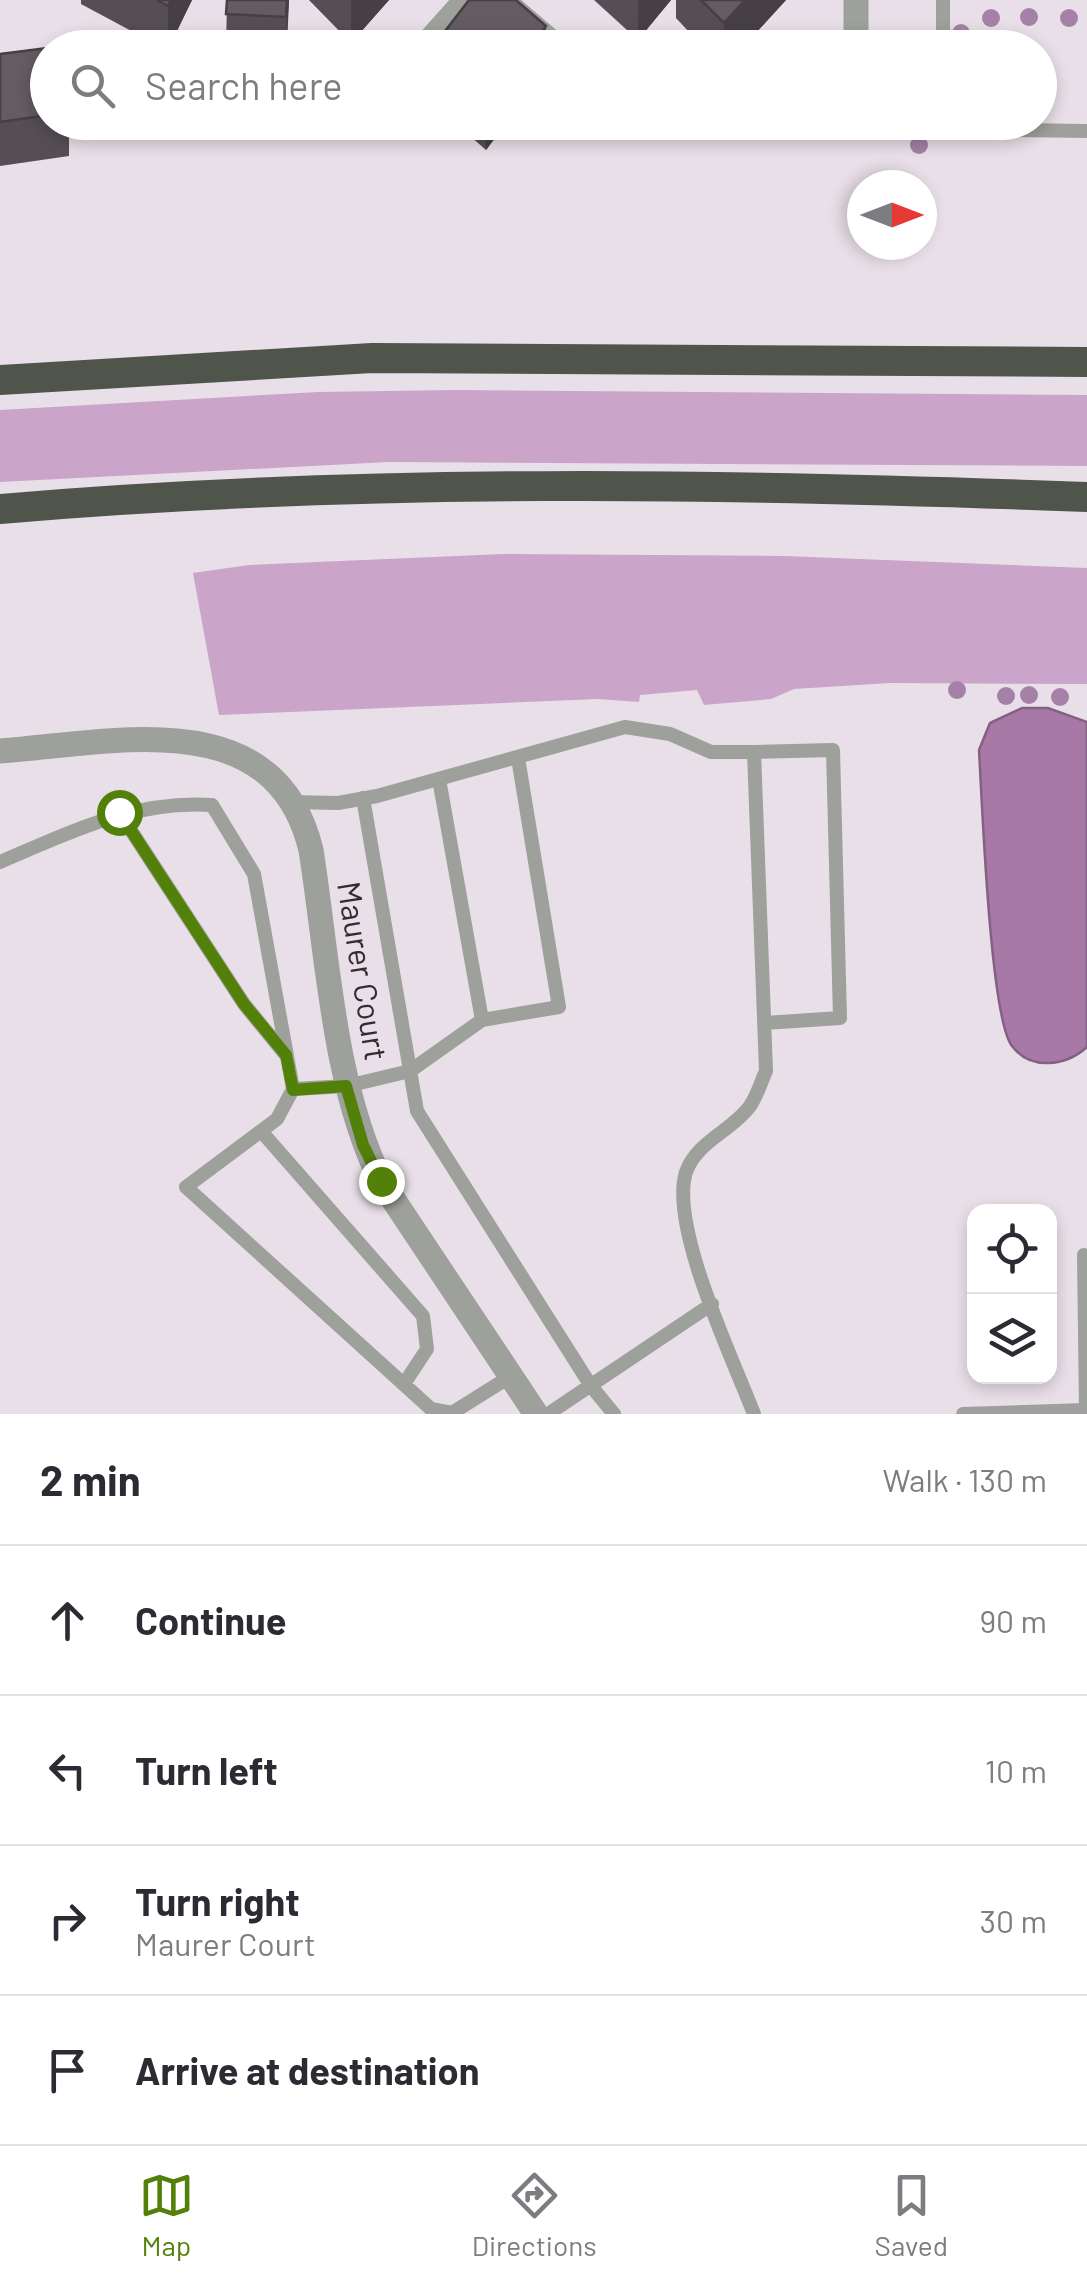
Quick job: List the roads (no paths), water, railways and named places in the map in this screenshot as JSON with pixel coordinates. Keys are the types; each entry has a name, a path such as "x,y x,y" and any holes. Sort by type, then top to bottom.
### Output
{"highway":[{"path":"0,380 372,358 1087,362"},
{"path":"0,509 274,491 418,487 937,491 1087,497"}],"street":[{"path":"439,30 466,0"},
{"path":"502,0 537,30"},
{"path":"856,0 856,30"},
{"name":"Maurer Court","path":"0,752 164,739 242,754 279,783 304,824 311,850 346,1086 363,1145 381,1181 536,1414"}],"lane":[{"path":"943,0 943,30"},
{"path":"1057,131 1087,131"},
{"path":"290,802 338,803 364,798 625,728 670,734 712,752 834,750 840,1018 766,1022"},
{"path":"754,752 766,1072 749,1108 699,1151 686,1172 682,1206 712,1304 754,1414"},
{"path":"293,1090 346,1086 410,1071 482,1020 559,1007 518,758"},
{"path":"439,779 482,1020"},
{"path":"364,798 416,1111 591,1386 614,1414"},
{"path":"0,862 119,812 172,802 212,804 254,874 293,1090 277,1119 186,1187 432,1409 452,1412 511,1376"},
{"path":"119,812 244,1004 286,1055"},
{"path":"261,1131 423,1316 427,1349 404,1384"},
{"path":"962,1414 1086,1412 1084,1255"},
{"path":"548,1414 712,1304"}]}
